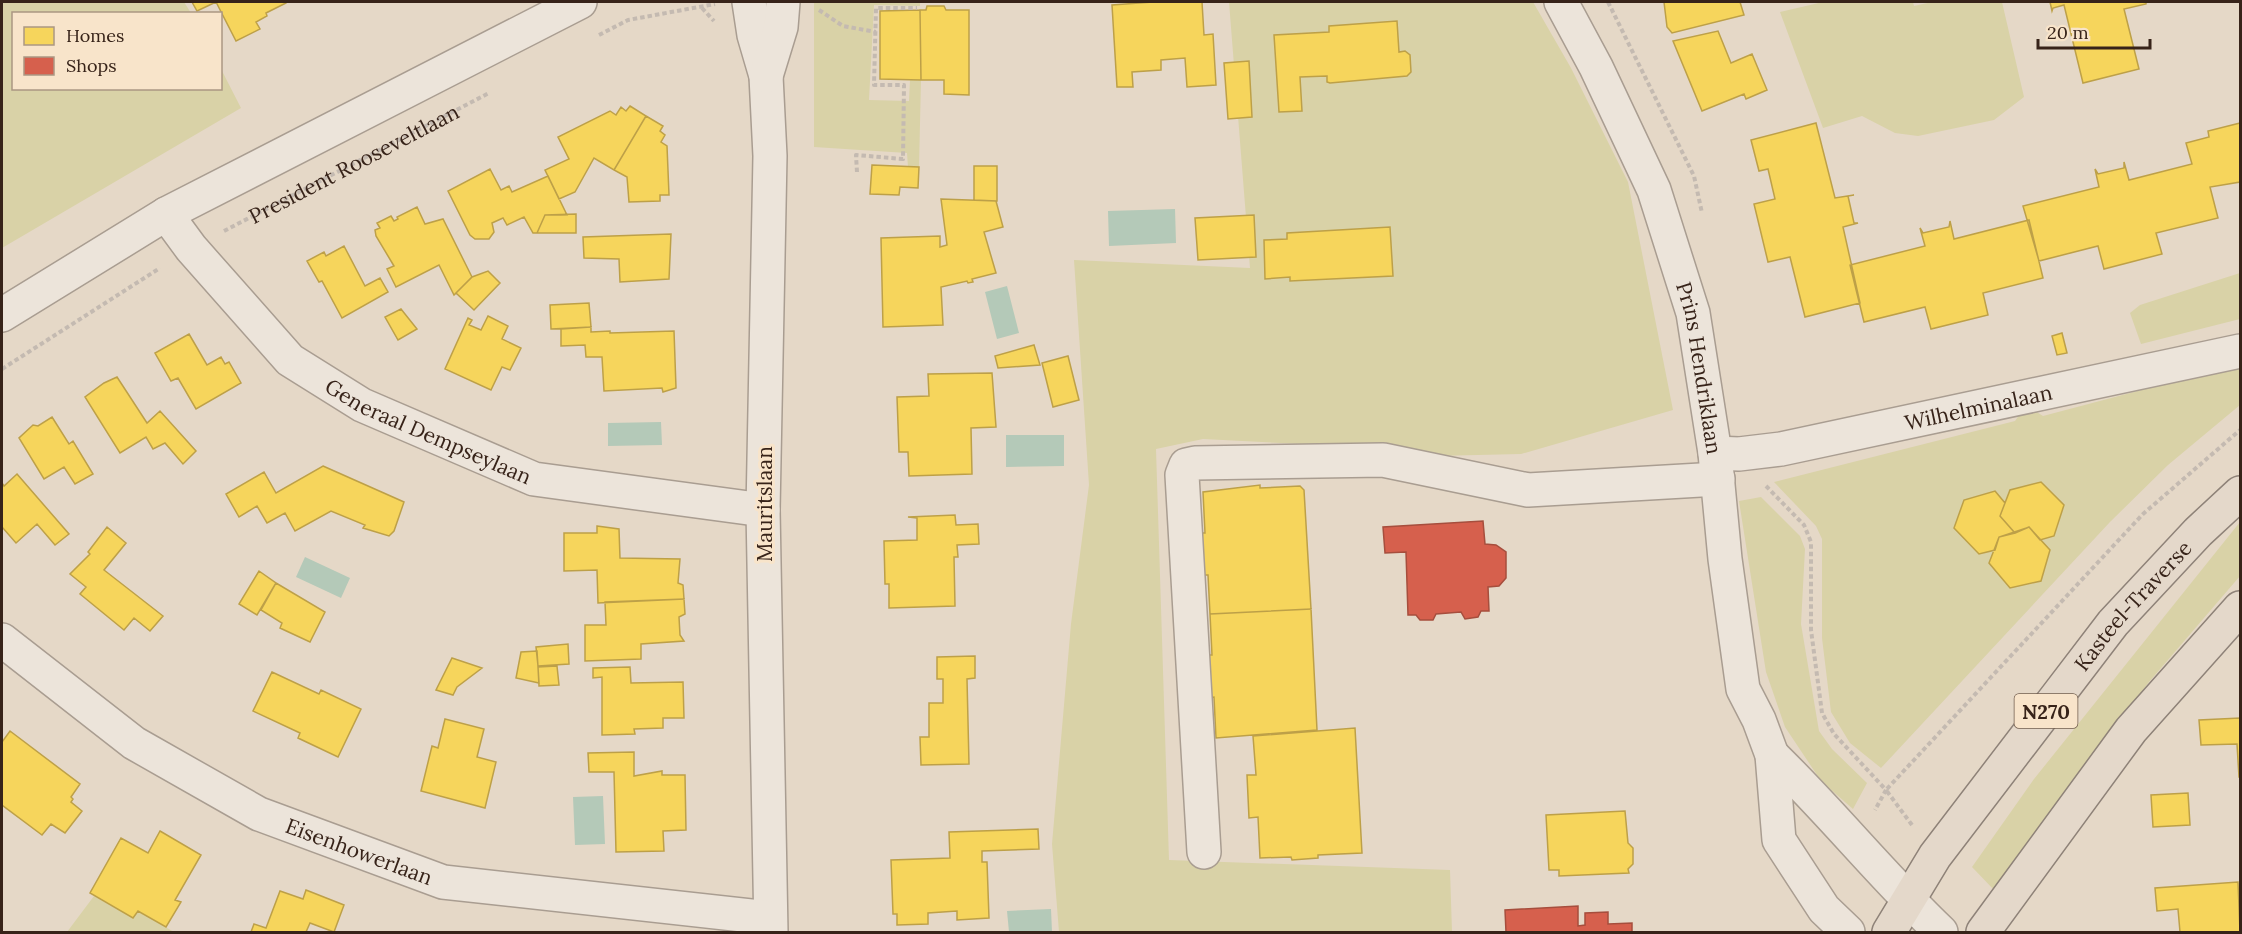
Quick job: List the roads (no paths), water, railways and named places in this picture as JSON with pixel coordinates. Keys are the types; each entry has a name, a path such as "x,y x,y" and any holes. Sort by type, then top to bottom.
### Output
{"main road":[{"name":"Kasteel-Traverse","path":"1889,933 1935,856 2113,623 2198,532 2241,493"},
{"path":"1983,933 2131,730 2241,608"}],"street":[{"name":"President Rooseveltlaan","path":"2,315 166,214 580,2"},
{"name":"Mauritslaan","path":"750,2 754,35 766,76 770,156 763,510 771,925"},
{"name":"Prins Hendriklaan","path":"1561,2 1596,67 1654,190 1693,313 1724,462 1743,689 1759,720 1772,755 1779,840 1824,909 1848,933"},
{"name":"Mauritslaan","path":"766,76 781,27 798,3"},
{"name":"Generaal Dempseylaan","path":"166,214 191,248 290,360 362,405 534,479 763,510"},
{"name":"Wilhelminalaan","path":"1204,852 1182,475 1186,465 1195,462 1383,460 1528,490 1724,462 2241,351"},
{"name":"Eisenhowerlaan","path":"2,640 134,743 260,814 443,882 771,925"},
{"name":"Prins Hendriklaan","path":"1772,755 1817,798 1907,900 1941,933"}]}
